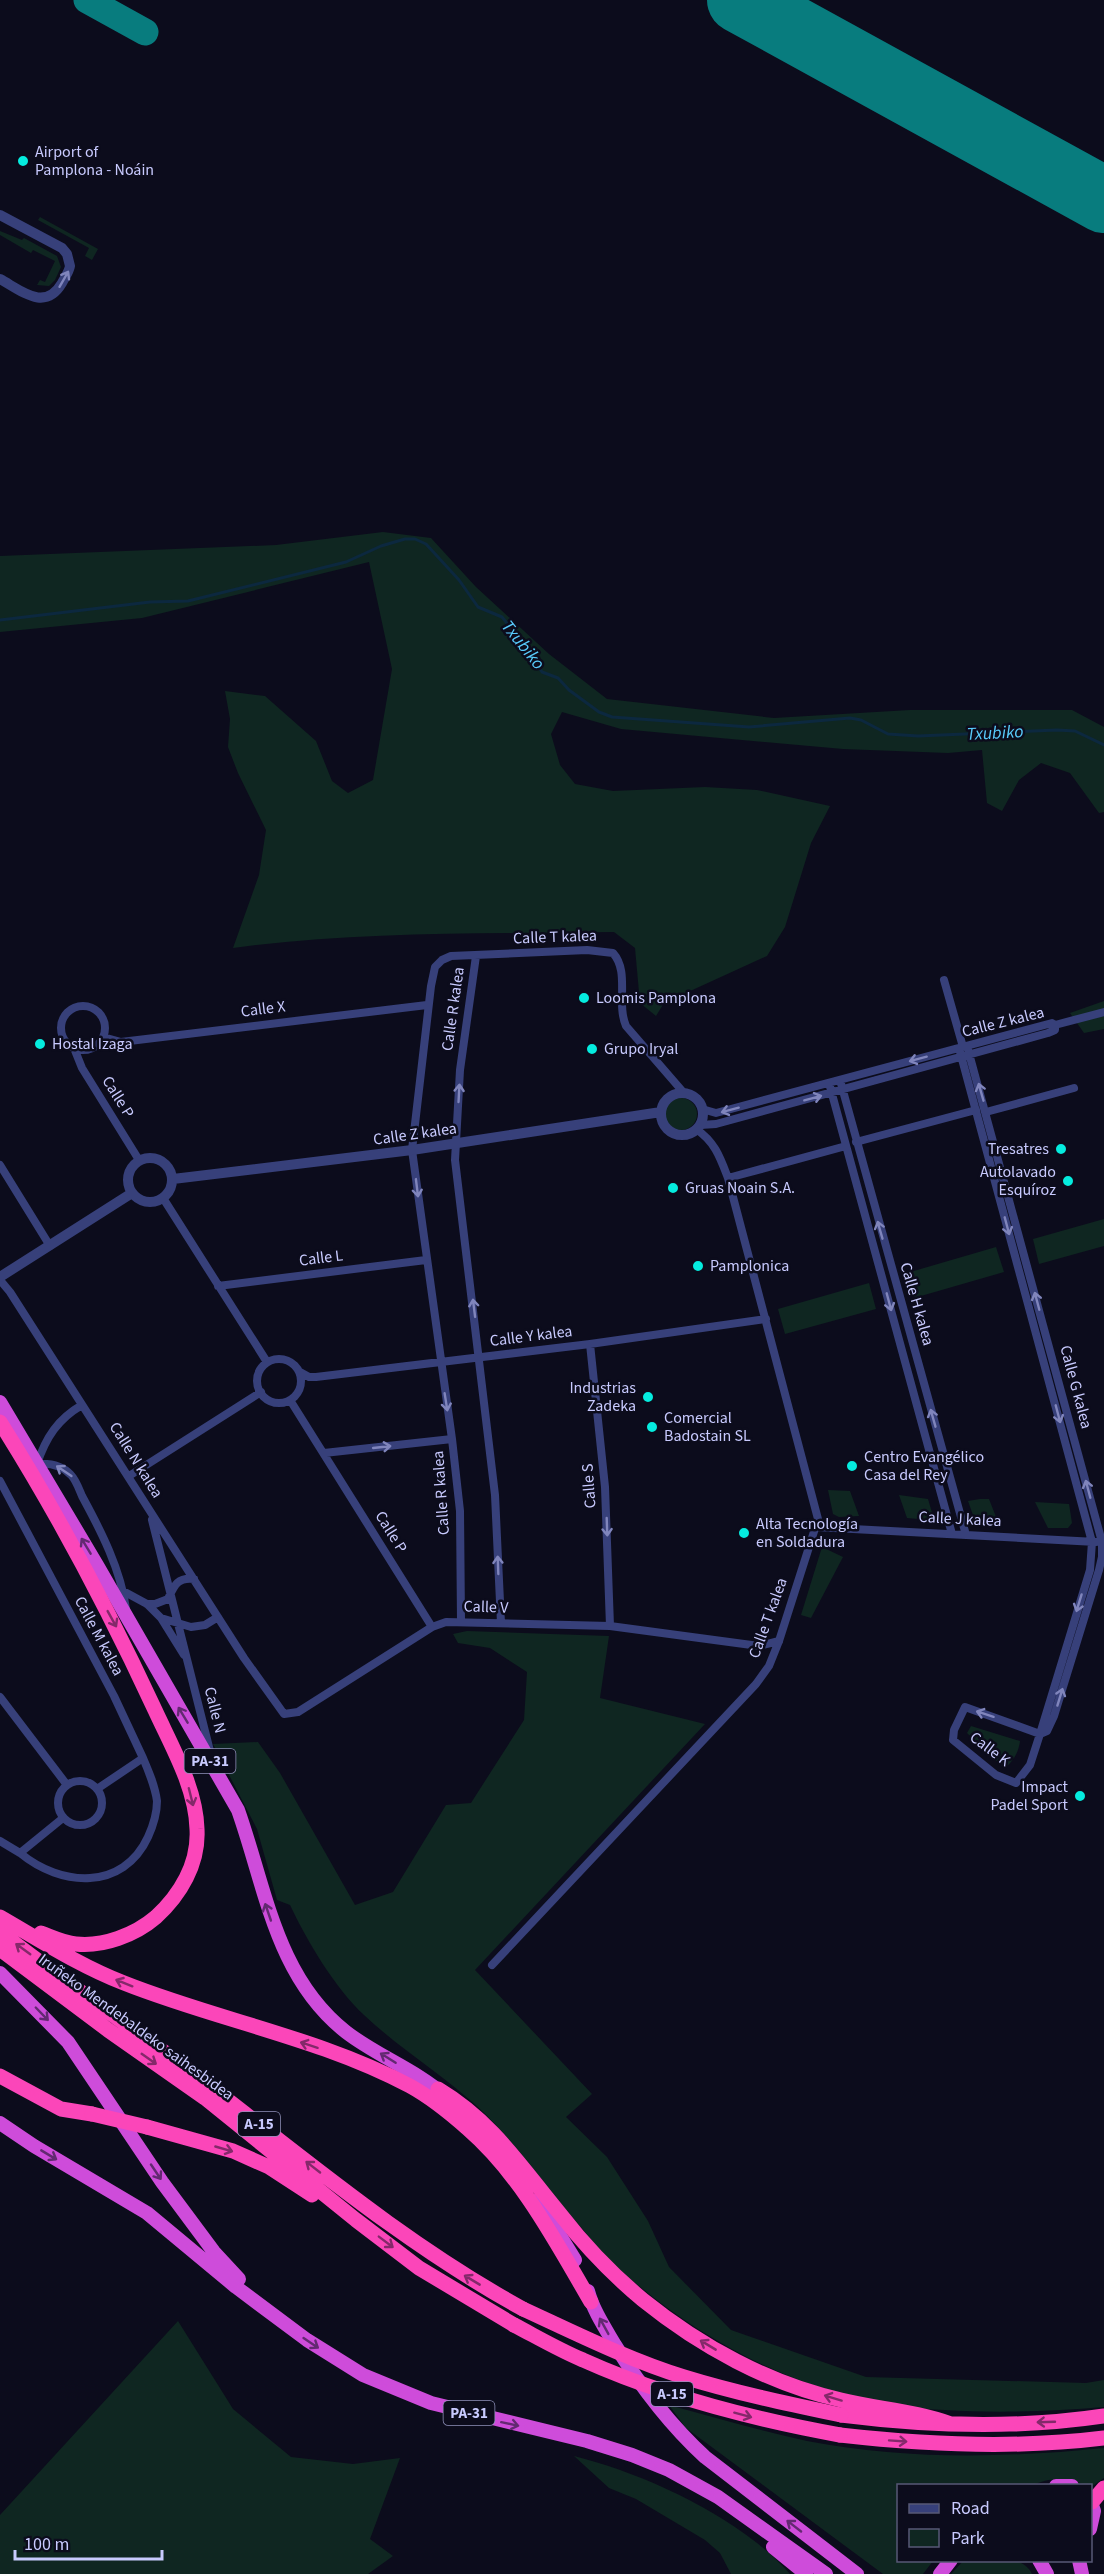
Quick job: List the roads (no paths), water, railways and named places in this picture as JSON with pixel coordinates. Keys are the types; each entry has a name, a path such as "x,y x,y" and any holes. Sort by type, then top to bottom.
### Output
{"highway":[{"name":"PA-31","path":"0,1402 238,1810 279,1940 308,1992 346,2033 438,2089 477,2123 520,2174 549,2216 580,2268 591,2302 634,2376 683,2437 705,2457 857,2574"},
{"path":"0,1422 116,1626 189,1787 198,1831 189,1874 179,1891 153,1919 125,1936 99,1943 75,1944 2,1923"},
{"path":"2,1923 123,1983 346,2057 412,2087 469,2130 496,2158 546,2227 591,2302"},
{"name":"Iruñeko Mendebaldeko saihesbidea","path":"2,1923 328,2179 423,2249 471,2280 523,2309 600,2344 683,2377 776,2402 841,2415 896,2422 951,2424 1069,2421 1104,2416"},
{"name":"Iruñeko Mendebaldeko saihesbidea","path":"0,1949 108,2030 205,2098 419,2268 514,2325 582,2360 654,2388 765,2421 840,2435 894,2441 970,2445 1055,2444 1104,2438"},
{"name":"PA-31","path":"0,1973 68,2042 162,2182 214,2252 265,2308 307,2340 363,2375 431,2403 587,2441 632,2455 690,2481 718,2497 826,2574"},
{"path":"0,2076 61,2109 147,2127 242,2155 269,2167 335,2210 356,2220"},
{"path":"438,2089 464,2105 487,2125 600,2260 643,2299 687,2331 760,2372 838,2400 923,2414 951,2424"},
{"path":"0,2123 34,2146 147,2213 192,2248 236,2287 265,2308"},
{"path":"690,2481 700,2494 755,2532 806,2574"},
{"path":"1092,2500 1104,2488"},
{"path":"1092,2507 1094,2519 1092,2524"},
{"path":"822,2548 862,2574"},
{"path":"935,2574 949,2562"}],"street":[{"path":"0,215 62,248 68,254 70,266 57,292 47,298 36,298 0,279"},
{"name":"Calle T kalea","path":"476,956 587,950 613,953 621,969 622,1014 626,1026 684,1093"},
{"name":"Calle R kalea","path":"461,1621 460,1511 412,1150 427,1005 435,967 442,960 451,956 476,956 460,1070 455,1160 495,1495 501,1623"},
{"name":"Calle G kalea","path":"944,980 963,1047 986,1112 1102,1542 1099,1570 1058,1706 1047,1731 1040,1734"},
{"path":"83,1005 97,1010 105,1023 103,1037 91,1048 74,1048 64,1038 62,1023 64,1016 83,1005"},
{"name":"Calle X","path":"103,1037 121,1042 427,1005"},
{"path":"1055,1025 1104,1012"},
{"name":"Calle Z kalea","path":"698,1127 832,1093 1048,1033 1055,1030 1055,1025 1052,1023 716,1113 702,1109"},
{"name":"Calle P","path":"74,1048 82,1068 139,1160"},
{"name":"Calle G kalea","path":"966,1056 976,1110 1092,1542 1090,1570 1040,1734 1030,1765 1016,1783"},
{"name":"Calle H kalea","path":"840,1080 966,1535"},
{"name":"Calle H kalea","path":"829,1083 952,1534"},
{"path":"986,1112 1074,1088"},
{"path":"684,1093 695,1097 702,1109 698,1127 689,1134 675,1134 664,1125 661,1112 666,1100 672,1096 684,1093"},
{"path":"856,1142 976,1110"},
{"name":"Calle Z kalea","path":"173,1179 456,1144 661,1112"},
{"name":"Calle T kalea","path":"492,1965 727,1718 756,1684 768,1666 779,1641 816,1527 818,1511 728,1178 715,1146 698,1127"},
{"path":"728,1178 846,1146"},
{"path":"148,1157 165,1162 171,1170 173,1179 171,1189 163,1198 148,1202 132,1193 128,1179 133,1165 148,1157"},
{"path":"0,1165 50,1246"},
{"path":"0,1279 132,1193"},
{"path":"163,1198 267,1362"},
{"name":"Calle L","path":"218,1286 426,1260"},
{"name":"Calle N kalea","path":"0,1279 129,1476 244,1658"},
{"name":"Calle Y kalea","path":"300,1372 309,1377 316,1377 440,1363 766,1319"},
{"name":"Calle S","path":"590,1344 605,1487 610,1626"},
{"path":"282,1359 289,1361 300,1372 301,1384 290,1400 274,1402 261,1392 258,1376 267,1362 282,1359"},
{"path":"129,1476 261,1392"},
{"name":"Calle P","path":"290,1400 432,1627"},
{"path":"82,1405 61,1420 47,1437 37,1464 50,1463 72,1476 96,1521 123,1591 127,1618"},
{"path":"324,1453 452,1439"},
{"name":"Calle M kalea","path":"0,1480 114,1696 150,1775 157,1804 153,1825 143,1848 130,1862 93,1879 53,1875 36,1867 20,1853 0,1841"},
{"name":"Calle N","path":"150,1511 213,1767"},
{"name":"Calle J kalea","path":"816,1527 1102,1542"},
{"path":"147,1604 163,1602 175,1583 180,1580 194,1579"},
{"name":"Calle N","path":"123,1591 147,1604 160,1618 187,1660"},
{"path":"160,1618 197,1627 218,1617"},
{"name":"Calle V","path":"244,1658 284,1714 298,1712 432,1627 446,1622 610,1626 759,1646 779,1641"},
{"path":"0,1697 67,1785"},
{"name":"Calle K","path":"1016,1783 996,1775 953,1740 954,1730 965,1707 1040,1734"},
{"path":"97,1789 143,1758"},
{"path":"73,1782 86,1782 97,1789 101,1796 101,1811 91,1823 76,1825 63,1818 57,1804 62,1790 67,1785 73,1782"},
{"path":"20,1853 63,1818"}],"waterway":[{"name":"Txubiko","path":"0,620 150,602 188,601 346,562 381,546 405,539 415,539 426,544 459,580 478,607 502,617 542,672 558,678 569,690 599,712 612,717 749,727 850,718 861,720 888,734 918,736 1057,730 1075,731 1104,745"}],"place":[{"name":"Airport of Pamplona - Noáin","path":"23,161"},
{"name":"Loomis Pamplona","path":"584,998"},
{"name":"Hostal Izaga","path":"40,1044"},
{"name":"Grupo Iryal","path":"592,1049"},
{"name":"Tresatres","path":"1061,1149"},
{"name":"Autolavado Esquíroz","path":"1068,1181"},
{"name":"Gruas Noain S.A.","path":"673,1188"},
{"name":"Pamplonica","path":"698,1266"},
{"name":"Industrias Zadeka","path":"648,1397"},
{"name":"Comercial Badostain SL","path":"652,1427"},
{"name":"Centro Evangélico Casa del Rey","path":"852,1466"},
{"name":"Alta Tecnología en Soldadura","path":"744,1533"},
{"name":"Impact Padel Sport","path":"1080,1796"}]}
